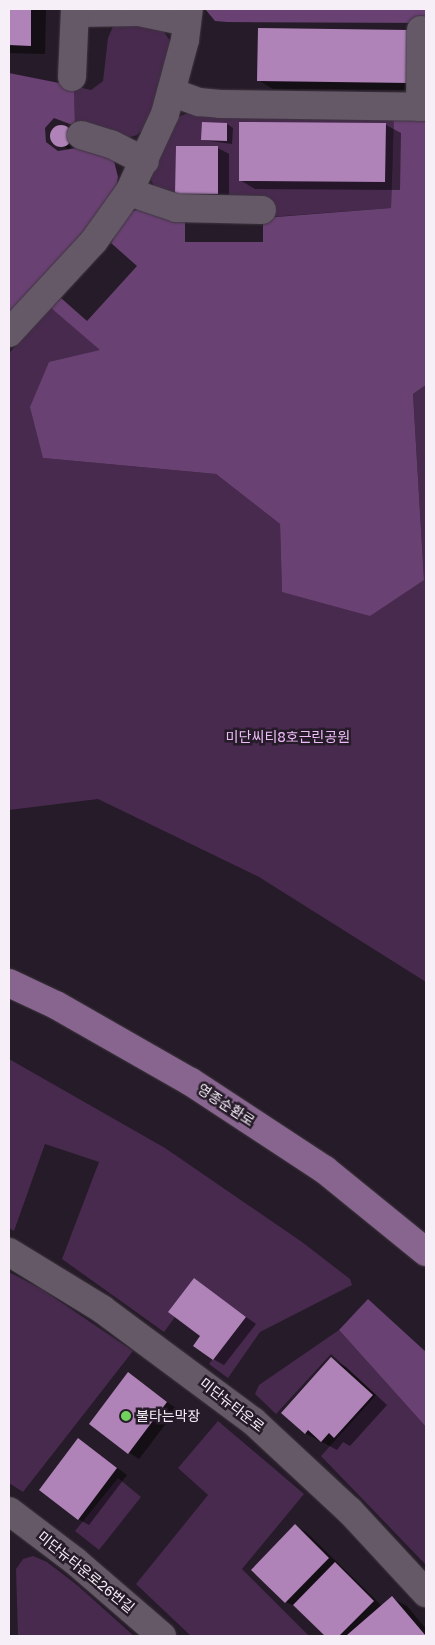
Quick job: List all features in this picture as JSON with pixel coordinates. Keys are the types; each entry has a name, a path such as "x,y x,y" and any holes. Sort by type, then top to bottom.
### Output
{"main road":[{"name":"영종순환로","path":"9,983 56,1005 191,1082 325,1170 426,1252"}],"street":[{"path":"9,333 94,241 129,192 145,161 171,92 188,16 139,12 75,11 72,77"},
{"path":"171,92 199,102 220,104 423,107 421,30"},
{"path":"81,135 111,144 145,161"},
{"path":"129,192 176,208 262,210"},
{"name":"미단뉴타운로","path":"9,1252 102,1309 253,1421 350,1511 426,1593"},
{"name":"미단뉴타운로26번길","path":"9,1510 75,1561 162,1636"}],"green space":[{"path":"114,24 161,27 172,44 150,122 137,135 127,138 75,126 74,86 91,90 103,81 108,38"},
{"path":"193,111 394,112 391,208 271,217 191,202 155,188 151,180 153,171 178,117"},
{"name":"미단씨티8호근린공원","path":"51,308 101,350 43,458 216,474 280,524 282,592 424,580 413,394 426,385 426,982 259,877 98,799 9,810 9,353"},
{"path":"9,1059 165,1148 302,1242 350,1279 352,1285 260,1332 228,1378 209,1364 245,1317 194,1278 169,1312 175,1317 164,1332 62,1259 99,1162 45,1144 14,1231 9,1228"},
{"path":"9,1272 43,1290 133,1351 23,1492 9,1483"},
{"path":"339,1330 426,1427 426,1565 321,1456 376,1395 331,1354 276,1414 255,1394 259,1385"},
{"path":"218,1421 304,1494 242,1569 309,1636 191,1636 136,1584 208,1495 178,1468"},
{"path":"118,1478 141,1497 99,1550 75,1531"},
{"path":"33,1556 47,1562 77,1585 134,1636 18,1636 16,1569 23,1559"}],"shaded area":[{"path":"205,9 426,9 426,23 227,22 215,21"},
{"path":"9,73 74,86 75,126 54,118 45,128 46,142 58,151 83,147 113,157 118,177 116,189 103,210 9,319"},
{"path":"394,112 426,113 426,385 413,394 424,580 370,616 282,592 280,524 216,474 43,458 30,407 49,362 100,350 51,308 61,298 87,321 137,266 111,243 128,213 136,210 147,210 185,217 185,242 263,242 263,218 391,208"},
{"path":"368,1299 426,1352 426,1427 339,1330"}],"building":[{"path":"9,9 31,9 31,46 9,45"},
{"path":"258,28 409,30 409,83 257,81"},
{"path":"202,122 227,123 227,141 201,140"},
{"path":"239,122 386,123 385,182 239,181"},
{"path":"61,125 69,128 72,136 69,144 61,147 53,144 50,136 53,128"},
{"path":"176,146 218,146 218,194 175,194"},
{"path":"194,1278 246,1317 213,1360 193,1346 200,1336 168,1312"},
{"path":"331,1357 373,1395 334,1438 329,1433 321,1442 308,1430 305,1434 281,1413"},
{"path":"128,1372 167,1402 128,1454 89,1424"},
{"path":"78,1438 117,1468 78,1520 39,1490"},
{"path":"295,1524 329,1558 285,1603 251,1570"},
{"path":"335,1562 374,1601 339,1636 325,1636 293,1605"},
{"path":"392,1596 426,1636 347,1635"}],"place":[{"name":"불타는막장","path":"126,1416"}]}
